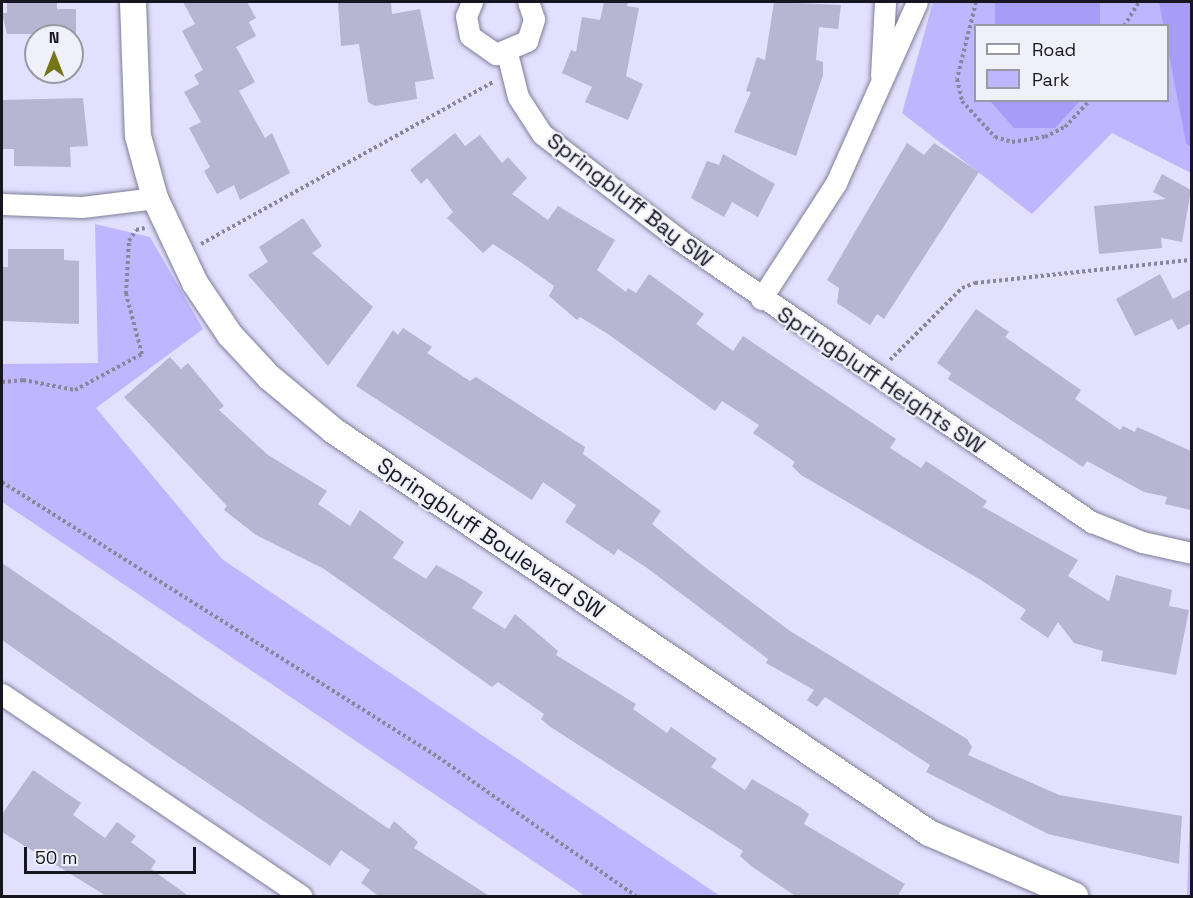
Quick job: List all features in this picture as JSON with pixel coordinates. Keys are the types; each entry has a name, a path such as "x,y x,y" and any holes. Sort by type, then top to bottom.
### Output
{"street":[{"name":"Springbluff Boulevard SW","path":"133,2 138,136 155,198 195,283 230,335 269,377 334,431 929,833 1075,897"},
{"path":"472,2 466,16 470,36 486,51 507,53 532,31 528,2"},
{"name":"Springbluff Heights SW","path":"880,79 885,2"},
{"name":"Springbluff Heights SW","path":"917,2 880,79 836,183 761,299 1092,522 1142,542 1191,553"},
{"name":"Springbluff Bay SW","path":"507,53 511,76 531,121 557,148 761,299"},
{"path":"2,204 82,207 155,198"},
{"path":"2,694 301,897"}],"path":[{"path":"976,2 957,79 962,102 995,136 1012,142 1045,137 1065,127 1088,102"},
{"path":"1125,24 1140,2"},
{"path":"196,236 201,244 478,88 511,76"},
{"path":"2,382 23,380 75,390 142,354 126,294 129,241 136,230 166,224"},
{"path":"875,375 962,288 975,283 1191,260"},
{"path":"2,482 438,757 636,897"}],"green space":[{"path":"933,2 1191,2 1191,173 1112,133 1032,214 902,113"},
{"path":"95,224 150,237 203,329 96,408 222,559 720,896 585,896 2,502 2,364 98,363"},
{"path":"1191,775 1192,896 1187,896"}],"shaded area":[{"path":"995,2 1100,2 1100,24 995,24"},
{"path":"1159,2 1191,2 1191,147 1186,143 1169,54 1169,24 1163,24"},
{"path":"991,102 1079,102 1055,128 1014,128"}],"building":[{"path":"7,2 57,2 57,9 76,9 76,24 24,24 24,34 7,34 2,13 7,13"},
{"path":"183,2 247,2 256,18 249,22 256,36 236,47 255,82 239,91 265,138 272,133 290,173 240,200 234,185 217,194 204,171 210,167 189,128 201,122 184,92 199,84 194,75 203,70 182,31 195,24"},
{"path":"338,2 391,2 392,14 420,9 434,79 415,82 417,99 375,106 368,102 359,44 341,46"},
{"path":"604,2 628,2 627,6 639,8 626,76 643,84 628,120 585,102 592,87 562,73 571,50 576,52 582,17 600,20"},
{"path":"774,2 841,5 838,29 819,27 816,60 823,62 823,75 796,156 734,132 751,92 746,91 757,57 765,60"},
{"path":"83,98 88,146 70,147 71,167 14,166 14,149 2,149 2,100"},
{"path":"455,133 465,146 480,135 502,163 508,157 527,178 512,194 548,220 558,206 615,240 597,270 626,292 628,288 636,293 649,274 704,314 696,324 733,351 743,336 896,439 890,448 921,468 926,461 987,501 983,507 1078,560 1068,576 1109,601 1116,575 1172,590 1169,606 1189,610 1176,675 1101,661 1103,651 1074,643 1058,622 1048,638 1020,619 1026,610 981,580 801,475 792,466 795,462 753,433 759,425 722,401 715,411 608,334 580,317 577,320 549,296 554,286 522,263 493,244 483,253 447,218 453,212 427,178 421,184 410,170"},
{"path":"907,143 924,155 934,143 979,172 884,319 877,314 870,325 837,303 839,288 827,280"},
{"path":"723,154 775,184 758,217 732,202 724,217 691,198 707,161 719,165"},
{"path":"1162,174 1191,190 1182,242 1161,238 1162,248 1099,254 1094,206 1166,199 1153,192"},
{"path":"303,218 322,246 312,253 373,307 328,366 248,275 268,262 259,247"},
{"path":"8,249 64,249 64,260 79,261 79,324 2,321 2,267 8,267"},
{"path":"1160,274 1173,299 1191,289 1191,323 1178,330 1172,319 1135,336 1116,299"},
{"path":"976,309 1009,332 1005,337 1081,390 1075,399 1120,430 1123,426 1135,432 1137,427 1191,451 1191,510 1165,504 1167,497 1144,492 1087,461 1083,467 948,379 951,373 937,363"},
{"path":"403,328 432,347 427,353 470,381 476,377 585,447 583,454 661,511 652,524 706,568 790,631 967,739 972,747 968,755 1059,795 1182,816 1179,864 1048,834 926,772 930,765 825,697 817,707 807,700 814,690 766,663 768,659 647,568 618,549 614,555 565,522 576,505 543,482 532,500 356,386 393,330 398,335"},
{"path":"170,357 181,369 188,363 224,406 219,410 268,455 327,491 318,504 350,526 360,510 404,542 393,558 426,579 436,565 462,579 483,592 472,608 505,629 515,614 558,651 556,655 636,704 633,709 667,733 671,727 717,759 711,767 745,790 752,779 800,807 809,814 804,824 905,884 897,897 797,897 751,866 740,856 743,851 549,726 541,719 544,714 498,682 492,687 324,569 256,535 224,510 227,506 124,397"},
{"path":"2,563 389,829 394,821 418,842 414,848 491,897 380,897 361,883 370,870 341,850 330,866 156,748 2,640"},
{"path":"33,770 81,803 73,815 105,838 117,822 136,836 131,842 156,861 151,869 190,897 108,897 2,832 2,814"}]}
